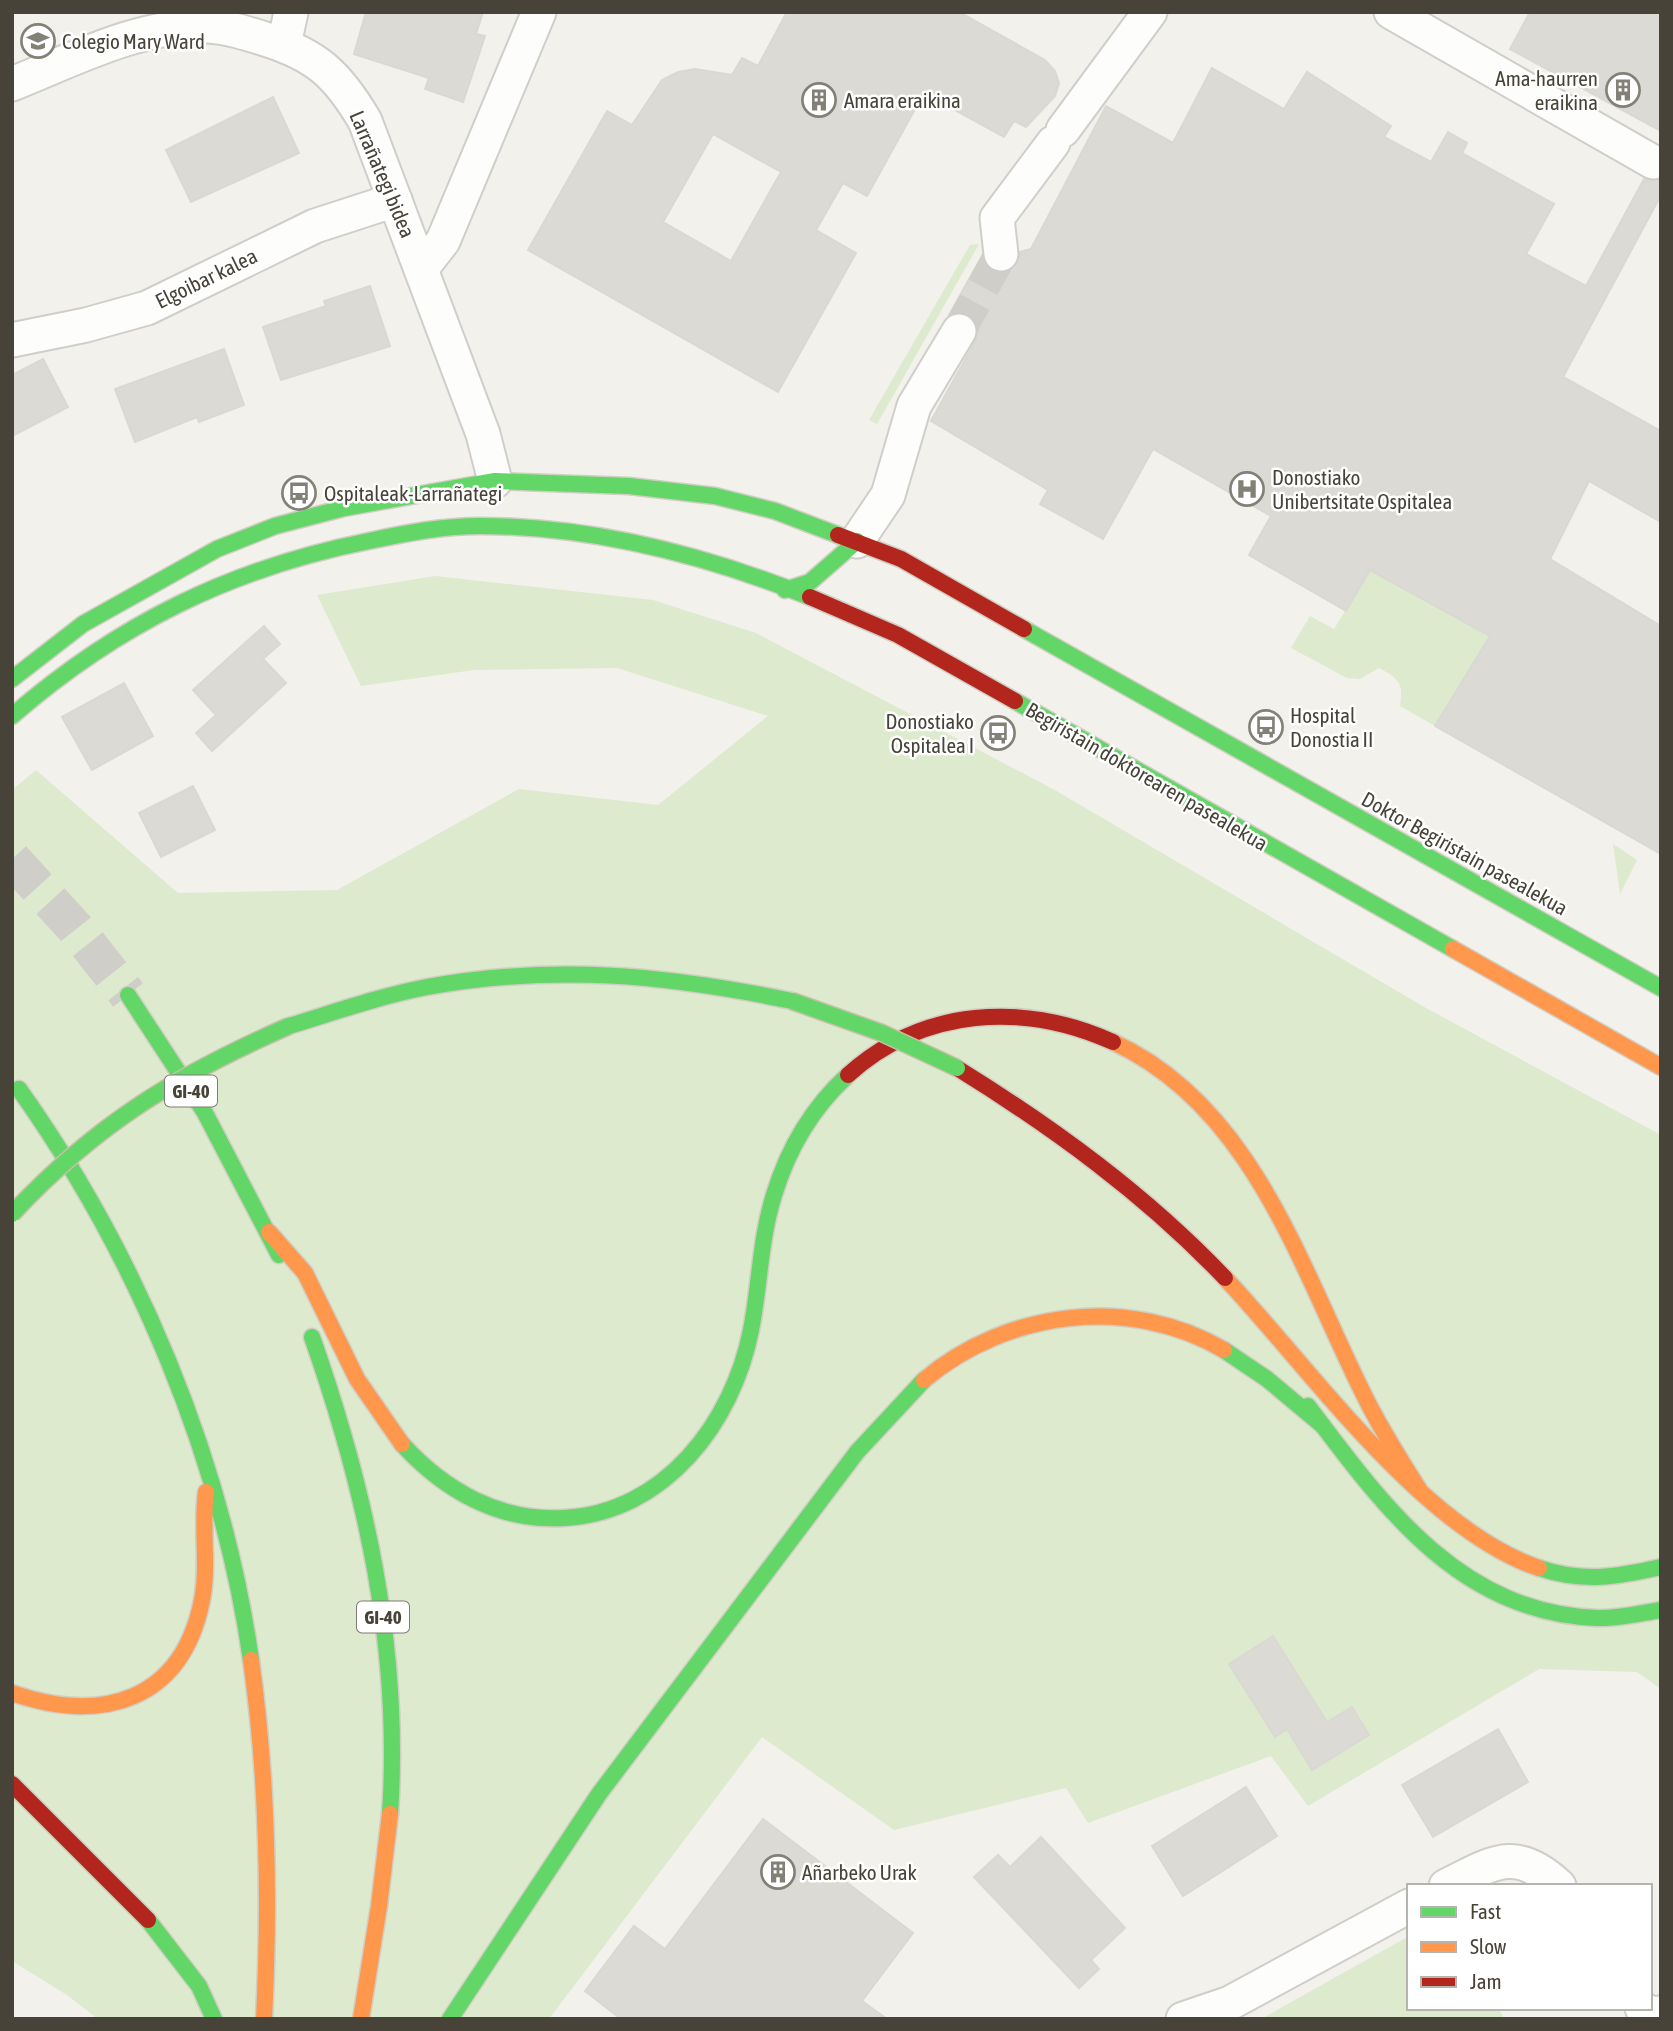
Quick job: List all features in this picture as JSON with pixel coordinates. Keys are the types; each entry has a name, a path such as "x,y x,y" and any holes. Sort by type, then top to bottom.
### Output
{"main road":[{"name":"Begiristain doktorearen pasealekua","path":"610,541 585,523 582,506 596,496 636,497 661,489"},
{"name":"Begiristain doktorearen pasealekua","path":"12,678 83,625 217,549 275,526 344,508 661,489 715,496 775,511 901,559 1249,755"},
{"name":"Begiristain doktorearen pasealekua","path":"12,716 98,647 193,596 283,560 495,500 558,532"},
{"name":"Begiristain doktorearen pasealekua","path":"338,545 414,532 482,526 558,532 610,541 705,564 847,611 898,635 1661,1067"},
{"path":"785,590 810,582 857,541"},
{"name":"Doktor Begiristain pasealekua","path":"1249,755 1661,988"},
{"path":"12,1214 68,1154 108,1122 221,1055 289,1026 397,994 473,981 554,975 640,976 707,984 792,1001 882,1033 957,1068 1034,1116 1113,1177 1181,1235 1420,1491 1455,1524 1479,1541 1532,1566 1591,1577 1623,1576 1661,1566"},
{"name":"GI-40","path":"128,995 205,1113 269,1232 291,1282"},
{"path":"269,1232 303,1269 349,1364 385,1424 442,1482 485,1506 517,1516 550,1520 576,1518 601,1511 650,1490 696,1452 725,1407 740,1375 751,1333 768,1220 779,1182 802,1131 829,1091 859,1063 918,1030 953,1019 994,1014 1038,1017 1080,1028 1125,1048 1166,1075 1207,1114 1241,1156 1294,1243 1381,1427 1420,1491"},
{"path":"19,1090 96,1209 160,1340 210,1473 239,1580 258,1702 268,1799 270,1902 264,2019"},
{"path":"1113,1177 1175,1241 1251,1332"},
{"path":"450,2019 599,1794 857,1452 902,1399 948,1362 1000,1334 1049,1319 1104,1316 1158,1323 1205,1339 1258,1372 1322,1425"},
{"name":"GI-40","path":"306,1320 364,1499 380,1593 391,1693 391,1792 381,1905 361,2019"},
{"path":"1275,1363 1322,1425 1417,1539 1439,1561 1492,1594 1550,1614 1613,1618 1661,1610"},
{"path":"12,1693 35,1704 64,1710 88,1710 134,1697 173,1666 187,1646 197,1622 202,1597 201,1519 210,1473"},
{"path":"12,1784 158,1931 182,1960 214,2019"}],"street":[{"path":"284,45 291,12"},
{"path":"422,268 443,241 539,12"},
{"path":"1001,254 997,218 1150,12"},
{"path":"1391,12 1653,162"},
{"name":"Larrañategi bidea","path":"12,84 110,46 149,33 180,28 208,26 237,31 284,45 312,57 353,100 365,121 483,434 495,500"},
{"name":"Elgoibar kalea","path":"12,340 86,325 147,307 315,226 395,200"},
{"path":"857,541 888,495 914,406 958,331"},
{"path":"1450,1884 1503,1859 1539,1868 1557,1884"},
{"path":"1184,2019 1230,2003 1407,1907"},
{"path":"1645,2010 1650,2014 1661,2013"}],"green space":[{"path":"979,244 877,424 869,420 970,245"},
{"path":"1370,570 1490,636 1435,726 1400,706 1401,692 1398,682 1379,668 1360,679 1347,678 1291,648 1310,616 1334,629"},
{"path":"435,576 653,600 756,633 1053,789 1426,1008 1661,1135 1661,1689 1637,1672 1539,1669 1308,1806 1271,1756 1088,1823 1066,1788 894,1830 762,1737 549,2019 98,2019 67,1995 12,1961 12,790 36,770 178,893 337,890 519,789 658,805 768,716 617,668 474,670 361,686 317,595"},
{"path":"1613,844 1637,860 1620,894"},
{"path":"1407,1937 1407,2010 1500,2010 1504,2019 1261,2019"}],"building":[{"path":"366,12 483,12 476,34 485,36 463,102 425,89 429,78 354,54"},
{"path":"787,12 959,12 1045,60 1055,71 1059,83 1055,96 1026,127 1014,121 1004,137 924,93 867,196 843,183 816,230 856,253 778,392 528,250 607,111 632,125 662,80 678,72 695,69 732,75 742,58 758,66","holes":["713,134 781,172 731,261 663,222"]},
{"name":"Ama-haurren eraikina","path":"1530,12 1661,12 1661,131 1510,49"},
{"path":"1212,68 1284,109 1307,72 1391,126 1384,137 1431,162 1448,132 1467,143 1462,153 1554,204 1526,254 1586,286 1644,179 1661,179 1661,195 1563,377 1661,431 1661,522 1589,481 1550,559 1661,626 1661,854 1435,726 1490,636 1370,570 1346,611 1249,555 1271,516 1153,449 1103,539 1040,504 1048,490 931,421 976,340 976,322 969,315 960,312 949,315 982,256 993,271 1004,273 1018,262 1020,252 1031,249 1106,106 1173,143"},
{"path":"273,97 299,153 191,202 166,150"},
{"path":"370,286 390,346 281,380 263,327 326,306 324,301"},
{"path":"224,349 244,405 199,422 197,417 135,442 115,389"},
{"path":"43,359 68,407 12,436 12,375"},
{"path":"264,626 280,644 263,659 286,683 212,751 196,733 216,715 193,690"},
{"path":"124,683 153,736 92,770 62,717"},
{"path":"193,786 215,830 161,857 139,813"},
{"path":"1273,1636 1327,1722 1352,1707 1369,1735 1312,1770 1287,1729 1275,1737 1229,1664"},
{"path":"1498,1729 1528,1782 1433,1837 1402,1785"},
{"path":"1246,1787 1277,1836 1183,1896 1152,1846"},
{"name":"Añarbeko Urak","path":"763,1819 913,1933 862,2001 887,2019 621,2019 585,1991 634,1926 665,1949"},
{"path":"1041,1837 1125,1928 1091,1960 1099,1969 1079,1988 974,1877 998,1855 1010,1867"}],"tunnel":[{"path":"959,331 1001,254"},
{"path":"12,859 75,928 128,995"}],"traffic: fast":[{"path":"12,679 83,624 217,549 275,526 344,508 495,481 629,486 715,496 775,511 838,535"},
{"path":"12,716 93,654 135,627 179,604 224,584 319,552 424,530 466,526 522,527 606,538 690,557 810,597"},
{"path":"785,590 810,582 857,541"},
{"path":"1024,629 1661,988"},
{"path":"1015,701 1453,949"},
{"path":"289,1026 427,987 520,976 566,974 655,979 792,1001"},
{"path":"128,995 205,1113 279,1255"},
{"path":"792,1001 882,1033 957,1068"},
{"path":"12,1214 75,1154 140,1105 210,1063 289,1026"},
{"path":"402,1444 418,1461 455,1489 474,1500 517,1515 564,1518 600,1512 633,1499 663,1481 689,1457 711,1429 728,1397 742,1364 751,1330 769,1212 780,1178 803,1130 835,1087 848,1075"},
{"path":"19,1089 62,1153 101,1220 137,1289 168,1361 196,1434 219,1509 238,1584 251,1660"},
{"path":"312,1337 349,1453 375,1571 390,1692 390,1814"},
{"path":"1224,1350 1267,1379 1322,1425"},
{"path":"450,2019 599,1794 857,1452 924,1380"},
{"path":"1308,1406 1397,1516 1430,1548 1465,1575 1505,1597 1548,1612 1605,1618 1661,1610"},
{"path":"1539,1568 1571,1576 1600,1577 1661,1567"},
{"path":"148,1920 199,1986 214,2019"}],"traffic: slow":[{"path":"1453,949 1661,1067"},
{"path":"1113,1042 1161,1070 1202,1106 1237,1149 1267,1195 1294,1245 1370,1407 1420,1491"},
{"path":"269,1232 305,1273 357,1379 402,1444"},
{"path":"1225,1278 1370,1442 1411,1483 1453,1519 1495,1548 1539,1568"},
{"path":"924,1380 957,1356 993,1338 1031,1325 1070,1318 1110,1317 1149,1322 1188,1333 1224,1350"},
{"path":"12,1693 45,1702 76,1706 106,1704 133,1696 157,1682 176,1662 192,1635 202,1600 206,1492"},
{"path":"251,1660 261,1750 266,1839 264,2019"},
{"path":"361,2019 390,1814"}],"traffic: jam":[{"path":"838,535 901,559 1024,629"},
{"path":"810,597 898,635 1015,701"},
{"path":"848,1075 877,1052 909,1036 941,1024 975,1018 1010,1017 1045,1021 1079,1029 1113,1042"},
{"path":"957,1068 1029,1114 1098,1164 1163,1219 1225,1278"},
{"path":"12,1784 148,1920"}],"place":[{"name":"Colegio Mary Ward","path":"38,41"},
{"name":"Ama-haurren eraikina","path":"1623,90"},
{"name":"Amara eraikina","path":"819,100"},
{"name":"Donostiako Unibertsitate Ospitalea","path":"1247,489"},
{"name":"Ospitaleak-Larrañategi","path":"299,493"},
{"name":"Hospital Donostia II","path":"1266,727"},
{"name":"Donostiako Ospitalea I","path":"998,733"},
{"name":"Añarbeko Urak","path":"778,1872"}]}
